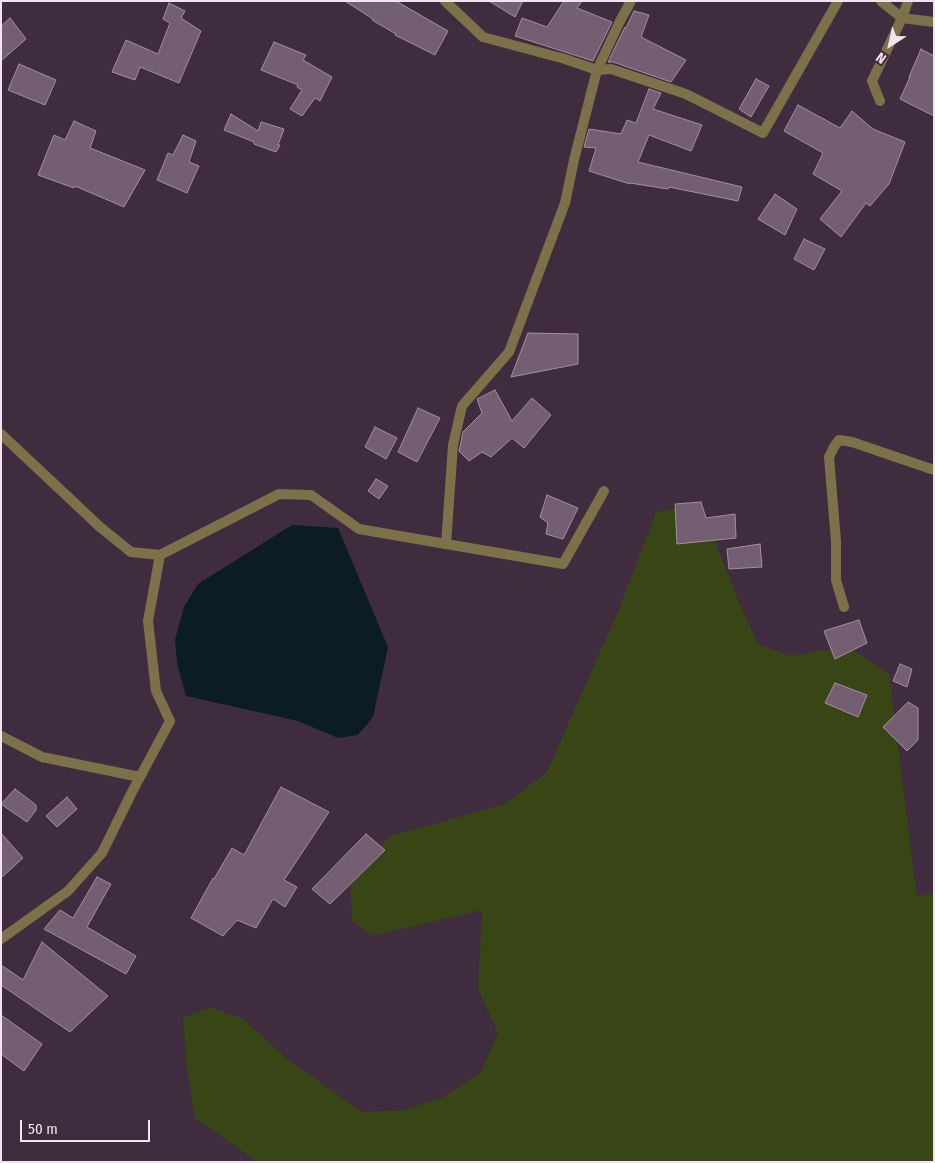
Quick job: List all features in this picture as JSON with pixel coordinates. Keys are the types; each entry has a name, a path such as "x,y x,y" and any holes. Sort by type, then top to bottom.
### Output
{"street":[{"path":"445,1 483,37 565,59 597,70 610,69 686,94 763,133 838,1"},
{"path":"446,544 453,445 462,406 510,352 566,204 574,160 597,70 631,1"},
{"path":"881,1 902,18 934,22"},
{"path":"880,101 872,81 902,18 908,1"},
{"path":"1,434 100,527 131,552 160,555 279,494 311,495 359,529 563,564 604,491"},
{"path":"844,607 836,580 836,541 829,458 834,447 839,440 852,442 934,470"},
{"path":"1,939 68,891 102,853 170,721 156,691 148,621 160,555"},
{"path":"1,736 42,757 140,778"}],"green space":[{"path":"691,506 716,544 758,644 790,656 825,650 855,651 889,674 917,897 934,892 934,1162 258,1162 195,1118 187,1071 183,1018 211,1007 243,1019 287,1059 362,1112 404,1110 443,1097 481,1072 498,1033 478,989 482,910 372,936 352,921 350,880 390,836 505,804 547,772 619,609 656,512"}],"shaded area":[{"path":"292,525 338,528 388,647 373,717 358,735 338,738 298,721 186,696 177,663 175,640 184,607 198,584"}],"building":[{"path":"345,1 396,1 448,31 435,55 395,35"},
{"path":"489,1 523,1 515,17"},
{"path":"564,1 582,1 577,8 612,22 593,61 515,36 522,18 547,27"},
{"path":"169,3 185,11 181,18 201,31 179,83 140,67 135,80 112,72 126,40 158,54 170,23 163,19"},
{"path":"634,11 649,15 641,37 686,60 671,82 613,62 608,62"},
{"path":"10,18 26,39 1,61 1,26"},
{"path":"274,42 306,55 303,60 332,77 320,101 315,98 302,116 290,109 302,90 297,87 298,85 261,70"},
{"path":"921,49 934,56 934,116 900,99"},
{"path":"19,64 56,80 45,105 8,90"},
{"path":"756,79 769,86 751,117 739,109"},
{"path":"649,89 661,93 653,109 702,125 691,151 649,135 638,162 742,187 738,201 669,187 668,189 630,184 589,171 596,148 584,147 589,129 621,134 627,120 636,123"},
{"path":"798,105 840,128 852,111 873,129 905,142 889,184 870,206 866,203 841,237 820,219 842,191 813,174 823,153 784,131"},
{"path":"231,114 258,131 261,122 284,129 276,152 224,130"},
{"path":"74,121 96,131 90,148 145,170 124,207 75,186 74,188 38,175 54,135 65,140"},
{"path":"183,135 196,141 189,162 199,166 187,193 157,180 168,153 173,155"},
{"path":"775,194 797,209 785,235 758,219"},
{"path":"804,239 825,249 814,270 794,259"},
{"path":"528,333 578,334 578,364 511,377"},
{"path":"495,390 512,421 532,398 551,415 524,448 512,438 491,457 482,452 469,461 459,451 463,432 482,413 477,399"},
{"path":"418,408 440,418 417,462 398,452"},
{"path":"375,427 397,438 386,459 365,447"},
{"path":"376,479 388,486 379,499 368,491"},
{"path":"547,495 578,508 563,539 546,534 548,523 540,517"},
{"path":"701,502 706,518 735,514 736,538 677,544 675,504"},
{"path":"760,544 762,567 729,569 727,549"},
{"path":"859,620 867,643 835,659 824,631"},
{"path":"900,664 912,669 907,687 893,681"},
{"path":"835,683 867,695 858,717 825,703"},
{"path":"908,702 918,708 918,740 907,751 883,727"},
{"path":"281,787 329,812 284,880 297,887 285,907 273,899 256,928 237,920 223,936 191,918 232,848 244,855"},
{"path":"15,789 36,805 36,810 27,822 1,804"},
{"path":"67,797 77,809 57,827 46,816"},
{"path":"1,833 23,858 1,878"},
{"path":"366,834 385,850 330,904 312,889"},
{"path":"97,877 111,884 87,927 136,956 126,974 44,929 60,910 73,918"},
{"path":"42,942 108,996 70,1032 1,985 1,965 23,980"},
{"path":"1,1015 42,1044 24,1071 1,1054"}]}
